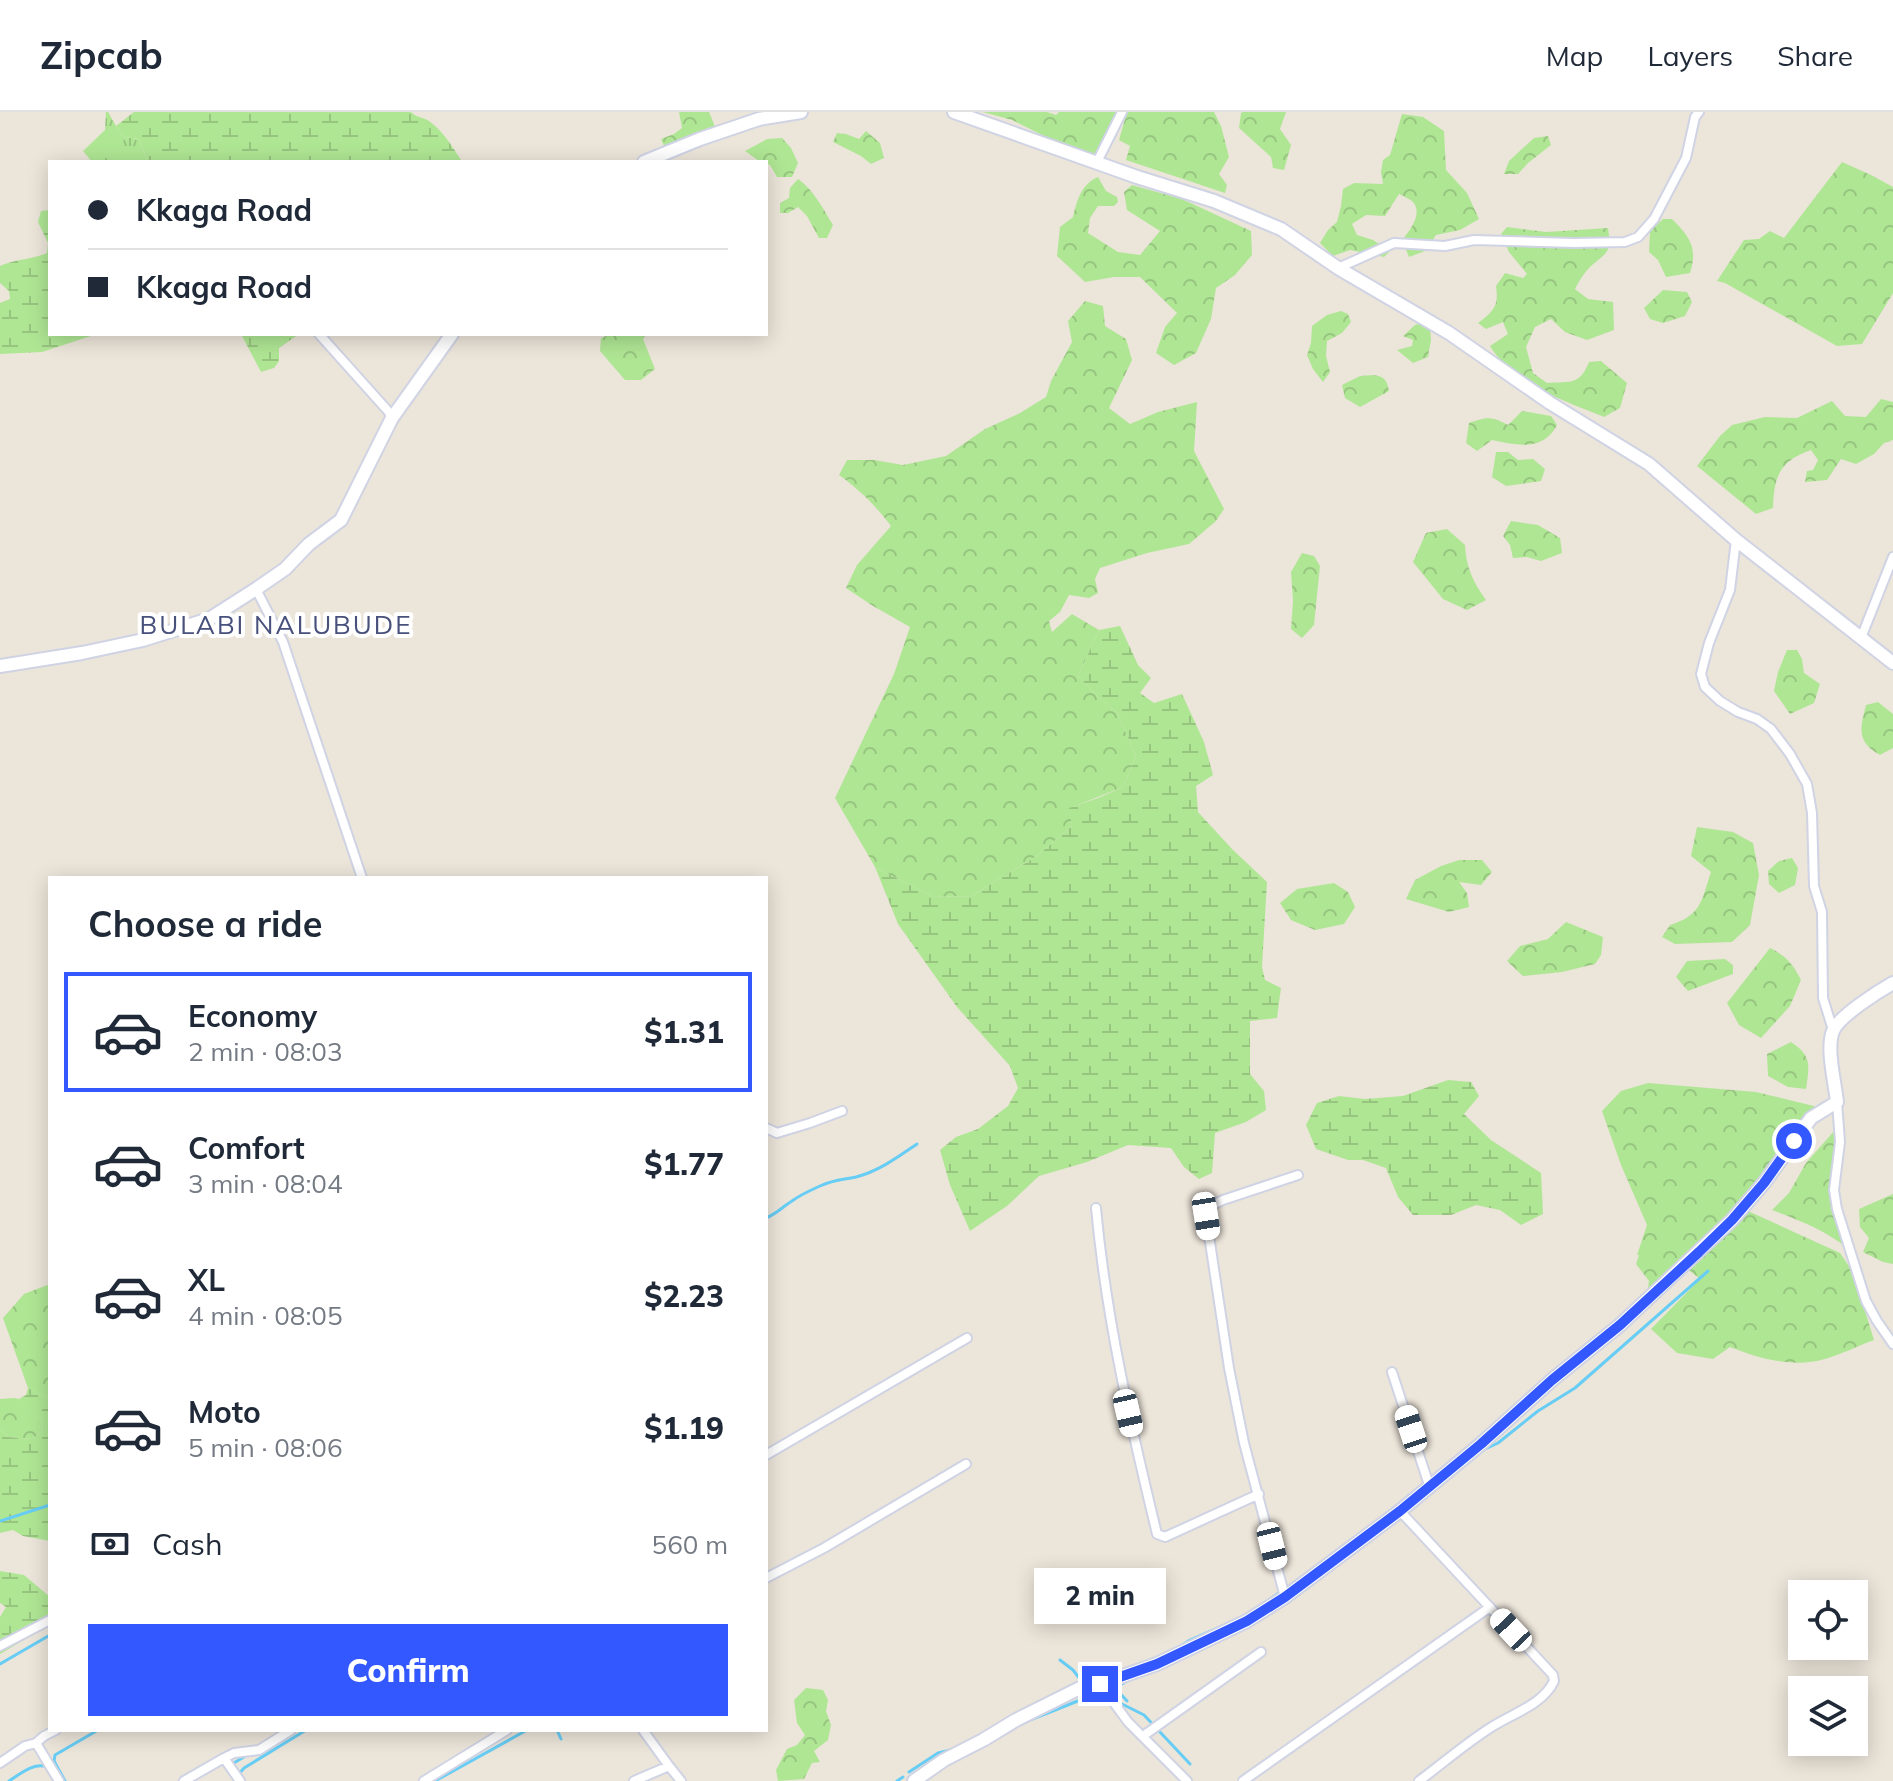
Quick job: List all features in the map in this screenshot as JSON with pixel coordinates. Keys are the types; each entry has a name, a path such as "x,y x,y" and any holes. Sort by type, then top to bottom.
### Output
{"street":[{"path":"649,160 759,119 801,112"},
{"path":"954,112 1214,201 1281,229 1338,268 1449,333 1550,403 1649,464 1736,540 1893,663"},
{"path":"1097,162 1122,112"},
{"path":"1338,268 1394,243 1445,246 1474,240 1625,242 1638,237 1654,219 1686,158 1695,117 1699,112"},
{"path":"321,336 392,418"},
{"path":"0,666 143,640 209,619 285,569 309,544 341,520 392,418 451,336"},
{"path":"1736,540 1730,590 1709,643 1701,674 1705,687 1720,701 1771,729 1807,784 1812,813 1814,886 1822,912 1823,998 1833,1030 1830,1045 1840,1142 1834,1190 1866,1301 1893,1344"},
{"path":"1861,638 1893,557"},
{"path":"256,589 283,642 361,876"},
{"path":"1833,1030 1856,1008 1893,983"},
{"path":"914,1781 944,1760 1080,1688 1157,1664 1247,1621 1285,1597 1400,1511 1620,1325 1732,1220 1764,1183 1811,1118 1837,1102"},
{"path":"768,1129 777,1133 842,1111"},
{"path":"1285,1597 1244,1443 1229,1368 1206,1216 1214,1204 1298,1175"},
{"path":"1096,1208 1122,1386 1157,1534 1165,1537 1259,1494"},
{"path":"768,1454 967,1338"},
{"path":"1392,1372 1429,1485"},
{"path":"768,1577 824,1548 966,1464"},
{"path":"1400,1511 1553,1675 1554,1681 1541,1698 1489,1729 1419,1781"},
{"path":"1243,1781 1490,1607"},
{"path":"0,1646 48,1621"},
{"path":"1143,1736 1261,1652"},
{"path":"1100,1684 1128,1722 1187,1781"},
{"path":"0,1763 52,1732"},
{"path":"184,1781 234,1753 259,1750 288,1732"},
{"path":"424,1781 504,1732"},
{"path":"644,1732 681,1781"},
{"path":"36,1743 59,1781"},
{"path":"224,1758 240,1781"},
{"path":"634,1781 669,1766"}],"green space":[{"path":"108,112 124,137 139,139 147,160 90,160 83,151 105,130"},
{"path":"134,112 411,112 439,129 461,160 147,160 139,139 124,137 116,126"},
{"path":"679,112 709,112 718,134 696,148 668,155 661,139 682,128"},
{"path":"983,112 1047,112 1056,115 1059,112 1127,112 1105,154 1092,160 1012,120"},
{"path":"1127,112 1214,112 1229,157 1219,174 1227,185 1225,193 1126,160 1130,146 1119,140"},
{"path":"1243,112 1286,112 1280,129 1291,145 1284,170 1273,168 1271,157 1239,128"},
{"path":"1402,114 1423,117 1444,131 1446,170 1467,193 1479,219 1460,230 1436,235 1425,251 1409,257 1402,240 1417,211 1412,201 1399,194 1385,216 1366,215 1352,224 1357,235 1373,240 1390,251 1384,257 1350,250 1333,256 1320,243 1337,222 1343,189 1354,183 1383,184 1383,160 1390,155"},
{"path":"866,131 880,143 884,158 871,164 833,142 837,133 859,139"},
{"path":"1548,136 1551,145 1518,174 1504,174 1509,161 1534,138"},
{"path":"782,138 791,148 798,163 792,177 777,177 768,160 758,160 745,151 767,139"},
{"path":"1842,162 1893,187 1893,293 1862,344 1837,346 1717,281 1744,240 1759,239 1770,231 1784,238"},
{"path":"1098,177 1106,191 1117,197 1118,202 1114,206 1098,206 1090,218 1088,233 1118,252 1140,255 1160,231 1127,210 1124,192 1132,185 1182,199 1251,231 1252,255 1235,275 1216,288 1211,319 1196,353 1174,365 1156,353 1165,327 1177,313 1140,277 1085,282 1057,256 1060,227 1073,217 1084,189"},
{"path":"798,179 813,194 833,225 827,238 819,238 807,216 798,207 788,213 780,213 780,203 789,198 790,188"},
{"path":"48,210 48,243 38,222 41,211"},
{"path":"1663,219 1672,219 1691,243 1693,257 1690,273 1666,277 1658,260 1649,252 1650,231"},
{"path":"1507,227 1546,232 1608,228 1607,251 1588,269 1575,289 1588,299 1613,302 1614,330 1587,340 1565,332 1551,319 1535,327 1526,347 1533,373 1547,383 1578,379 1589,362 1601,361 1627,383 1620,408 1604,417 1556,398 1512,371 1490,346 1508,334 1503,322 1486,329 1478,323 1494,308 1496,286 1505,273 1523,278 1527,274 1509,252 1501,234"},
{"path":"48,243 48,336 91,336 42,352 0,354 0,303 10,299 9,291 0,283 0,266 47,253"},
{"path":"1663,290 1687,292 1692,302 1685,316 1663,323 1650,319 1644,308"},
{"path":"1085,301 1103,306 1105,326 1126,339 1132,360 1109,408 1130,424 1158,412 1197,402 1194,451 1224,509 1216,521 1189,544 1100,568 1095,579 1098,593 1089,598 1069,595 1060,612 1049,621 1052,632 1072,614 1099,630 1078,676 1118,714 1136,756 1123,787 1070,808 1072,826 1037,856 971,896 933,897 875,867 835,798 894,674 910,627 846,588 857,565 891,526 854,486 839,475 847,460 874,460 903,465 946,456 985,429 1046,397 1072,342 1068,321"},
{"path":"1341,311 1348,314 1351,322 1342,333 1327,341 1326,356 1330,372 1323,382 1307,355 1312,326 1327,315"},
{"path":"1422,323 1430,328 1428,357 1413,363 1397,350 1412,346 1413,340 1403,336"},
{"path":"242,336 296,336 279,348 279,361 274,368 261,372"},
{"path":"645,336 643,339 655,369 641,380 625,380 600,351 601,338"},
{"path":"1374,375 1385,380 1389,391 1360,407 1345,398 1342,385 1360,376"},
{"path":"1881,399 1893,402 1893,440 1856,464 1841,459 1827,480 1805,482 1807,471 1813,470 1818,460 1811,450 1800,454 1780,472 1773,508 1756,514 1697,466 1732,425 1765,417 1797,418 1832,401 1845,416 1866,417"},
{"path":"1522,411 1551,416 1557,425 1551,434 1537,443 1520,445 1492,440 1477,451 1466,443 1469,423 1489,418 1508,425"},
{"path":"1496,452 1508,452 1518,460 1533,459 1545,469 1541,481 1506,486 1492,477"},
{"path":"1511,521 1538,525 1560,538 1562,553 1541,561 1527,557 1513,558 1510,545 1503,536"},
{"path":"1447,529 1465,545 1471,574 1486,600 1467,610 1443,599 1413,562 1426,533"},
{"path":"1302,553 1314,556 1320,566 1314,625 1302,638 1291,629 1291,572"},
{"path":"1120,626 1138,665 1151,678 1140,693 1154,703 1182,694 1204,742 1213,775 1196,786 1198,812 1267,882 1262,967 1265,980 1281,988 1277,1018 1250,1021 1250,1074 1264,1091 1266,1110 1246,1122 1215,1133 1212,1173 1199,1179 1184,1167 1171,1148 1128,1145 1087,1162 1039,1176 1007,1206 970,1231 950,1185 940,1150 956,1137 978,1129 1008,1106 1018,1088 1010,1066 957,1007 898,924 875,867 933,897 971,896 1037,856 1072,826 1069,808 1123,787 1136,756 1118,714 1078,676 1099,630"},
{"path":"1787,650 1797,650 1804,673 1820,684 1814,703 1790,714 1774,691"},
{"path":"1878,702 1893,714 1893,748 1880,755 1867,745 1861,728 1866,705"},
{"path":"1697,827 1733,832 1753,843 1759,875 1750,925 1732,942 1675,944 1662,937 1670,925 1688,917 1699,906 1711,872 1691,856"},
{"path":"1792,858 1798,868 1795,885 1779,893 1769,884 1768,871 1779,861"},
{"path":"1459,860 1482,860 1492,872 1481,885 1459,882 1467,893 1469,907 1449,912 1406,899 1415,880"},
{"path":"1334,883 1348,892 1355,907 1344,924 1315,930 1291,920 1280,903 1297,889"},
{"path":"1566,922 1603,937 1601,955 1595,964 1562,972 1523,976 1507,961 1520,946 1548,939"},
{"path":"1770,948 1788,961 1801,980 1790,1006 1761,1038 1739,1025 1727,1003"},
{"path":"1725,959 1733,965 1733,974 1688,991 1676,977 1687,961"},
{"path":"1791,1042 1803,1052 1808,1062 1806,1089 1788,1087 1768,1076 1767,1054"},
{"path":"1448,1080 1471,1082 1479,1096 1464,1114 1491,1140 1541,1173 1543,1214 1521,1225 1500,1210 1476,1205 1451,1215 1413,1215 1398,1197 1386,1168 1316,1149 1306,1125 1317,1103 1339,1096 1365,1099 1403,1096"},
{"path":"1648,1083 1756,1092 1826,1109 1748,1211 1840,1253 1853,1272 1874,1340 1813,1362 1777,1361 1730,1347 1713,1359 1677,1353 1651,1329 1700,1279 1685,1267 1646,1301 1649,1281 1636,1264 1647,1225 1602,1111 1621,1091"},
{"path":"1835,1130 1838,1157 1834,1180 1847,1248 1820,1231 1772,1210 1789,1193 1806,1163"},
{"path":"1893,1194 1893,1264 1863,1252 1869,1238 1860,1227 1859,1209"},
{"path":"48,1285 48,1399 28,1388 3,1318 24,1294"},
{"path":"28,1388 48,1399 48,1541 23,1536 13,1530 0,1533 0,1429 8,1437 33,1439 43,1430 41,1419 22,1408 19,1399 26,1395"},
{"path":"14,1398 41,1419 43,1430 33,1439 8,1437 0,1429 0,1399"},
{"path":"0,1571 24,1575 48,1595 48,1626 0,1654 0,1617 6,1607 0,1603"},
{"path":"806,1688 823,1690 828,1700 826,1711 831,1725 828,1740 814,1751 820,1762 812,1763 804,1779 778,1781 776,1770 787,1749 797,1745 805,1735 797,1723 794,1700"}],"waterway":[{"path":"768,1217 809,1191 873,1171 917,1144"},
{"path":"1483,1450 1498,1443 1538,1411 1575,1388 1708,1271"},
{"path":"0,1521 48,1506"},
{"path":"1286,1589 1379,1520"},
{"path":"1266,1602 1280,1592"},
{"path":"1179,1647 1222,1626"},
{"path":"0,1664 48,1636"},
{"path":"1060,1660 1083,1683"},
{"path":"1127,1701 1117,1687 1132,1678"},
{"path":"1025,1722 1103,1691"},
{"path":"1113,1695 1120,1703 1144,1715 1190,1764"},
{"path":"65,1781 54,1761 55,1755 95,1732"},
{"path":"239,1774 303,1732"},
{"path":"435,1781 523,1732"},
{"path":"558,1732 561,1739"},
{"path":"909,1772 938,1753 955,1749"},
{"path":"232,1764 249,1754"},
{"path":"9,1781 32,1767 47,1767"},
{"path":"897,1781 903,1777"}],"district":[{"name":"BULABI NALUBUDE","path":"276,625"}],"route":[{"path":"1100,1684 1157,1664 1247,1621 1285,1597 1400,1511 1620,1325 1699,1252 1764,1183 1794,1141"}]}
